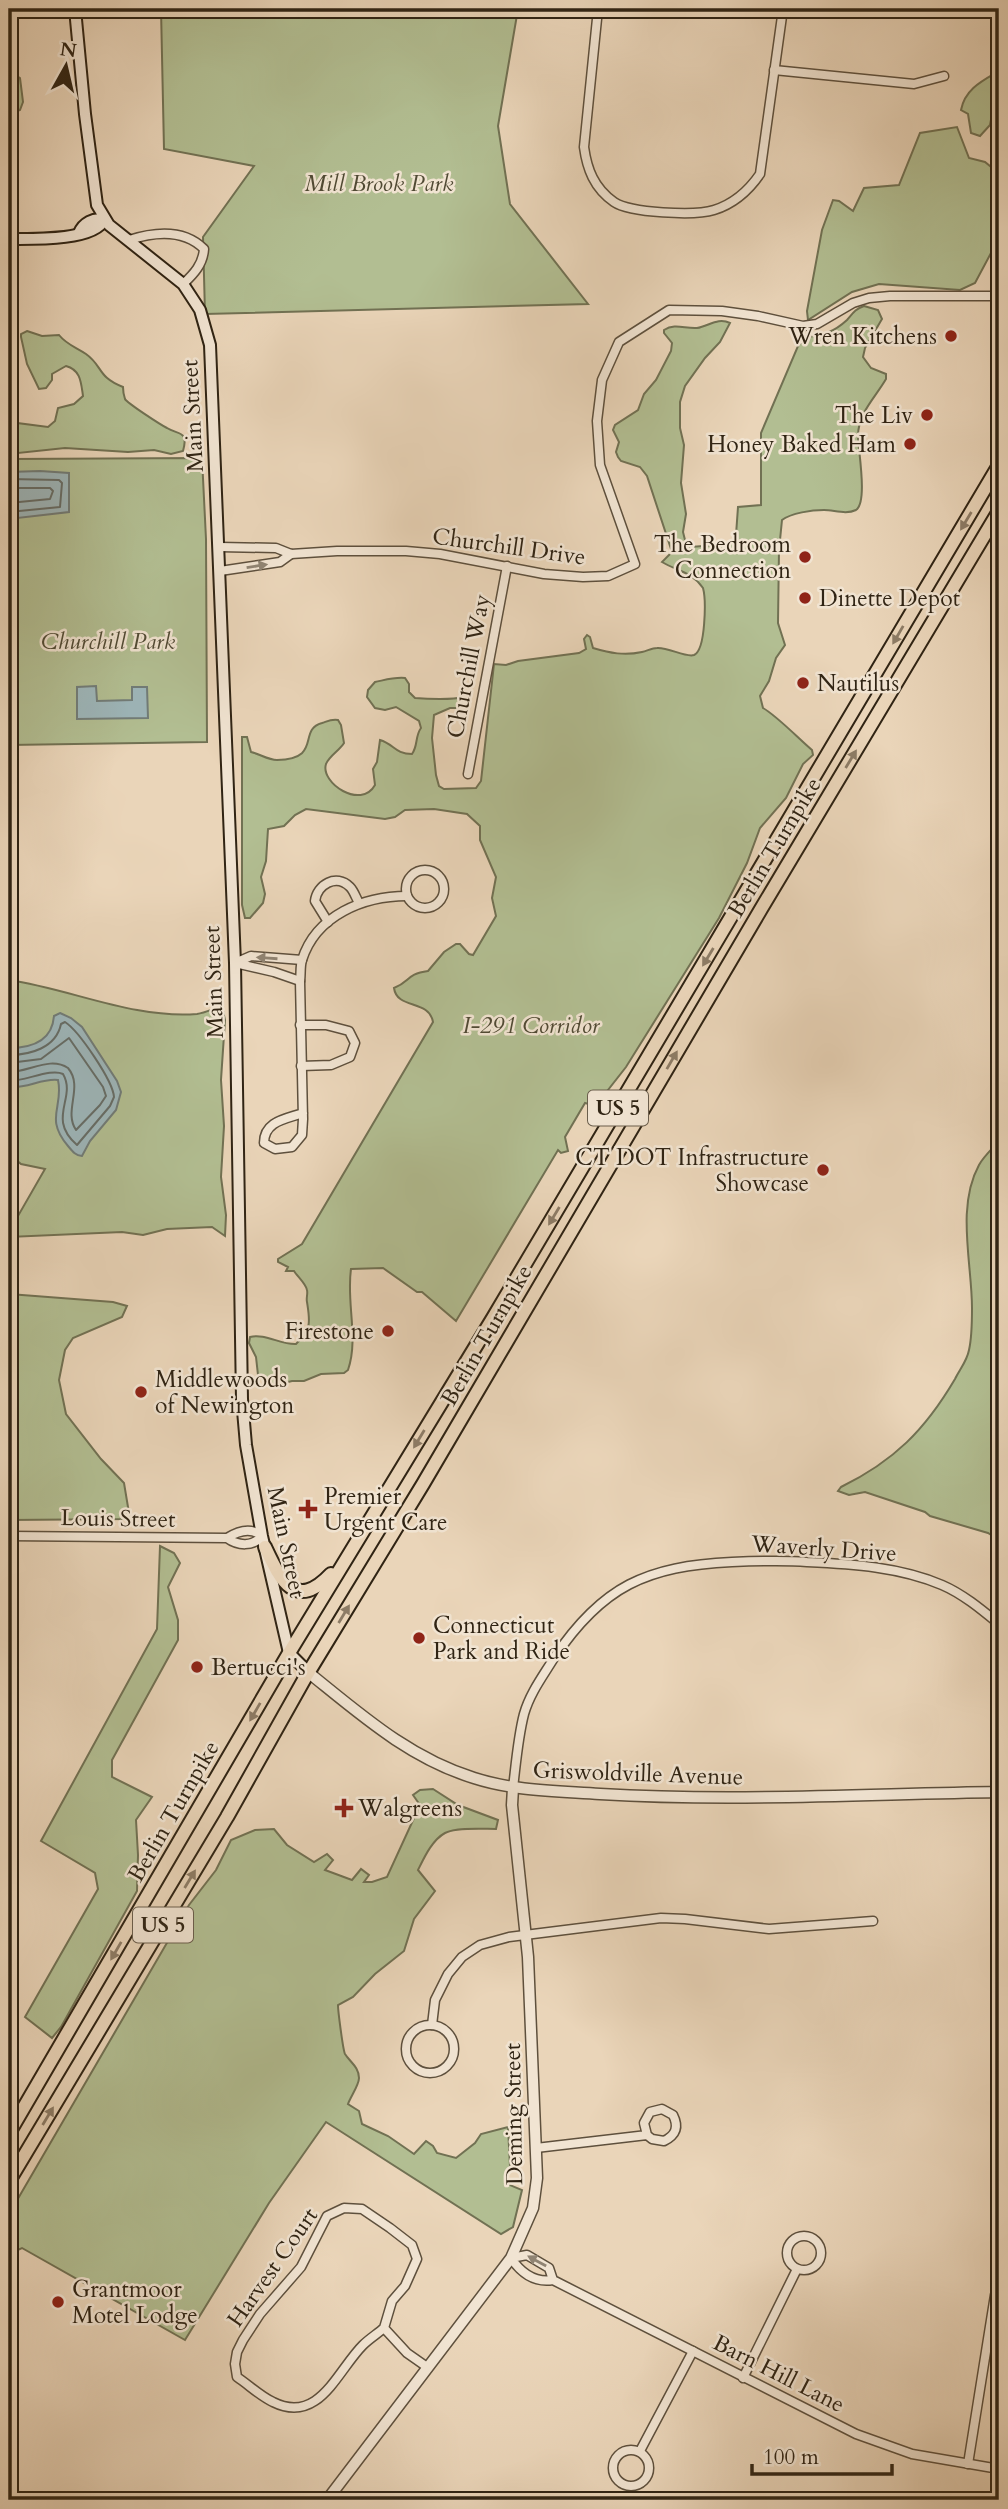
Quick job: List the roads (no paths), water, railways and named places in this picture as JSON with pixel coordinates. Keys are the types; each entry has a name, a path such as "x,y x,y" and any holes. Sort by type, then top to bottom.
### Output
{"highway":[{"name":"Berlin Turnpike","path":"9,2133 289,1653 493,1318 999,465"},
{"name":"Berlin Turnpike","path":"10,2176 227,1817 309,1673 999,511"},
{"path":"932,577 953,590"},
{"path":"743,898 761,909"},
{"path":"493,1318 510,1311 526,1309"},
{"path":"263,1542 284,1583 299,1590 323,1583 348,1556"}],"main road":[{"path":"75,9 95,197 104,220"},
{"path":"9,239 62,238 79,233 84,225 96,218 104,220"},
{"name":"Main Street","path":"104,220 183,284 200,310 210,345 234,963 242,1399 246,1445 263,1542 289,1653"},
{"path":"289,1653 309,1673"}],"street":[{"path":"598,9 584,147 587,169 601,190 615,202 630,209 656,212 713,211 751,188 760,174 783,9"},
{"path":"774,70 914,84 944,76"},
{"path":"129,240 146,234 166,234 187,236 197,242 204,249 203,256 199,266 183,284"},
{"name":"Churchill Drive","path":"219,547 276,548 291,554 407,551 440,554 566,576 608,576 635,564 600,466 597,421 602,380 619,342 669,310 722,311 803,326 817,324 853,303 869,298 999,296"},
{"name":"Churchill Drive","path":"220,571 280,562 291,554"},
{"name":"Churchill Way","path":"468,774 507,566"},
{"path":"303,1113 272,1123 264,1134 264,1143 275,1149 292,1147 302,1135 303,1113 300,981 302,960 322,926 359,903 389,896 407,896 420,908 432,907 442,898 442,880 433,871 420,870 409,877 405,890 407,896"},
{"path":"328,922 315,901 320,887 328,882 342,882 350,887 359,903"},
{"path":"234,963 251,957 302,960"},
{"path":"234,963 300,981"},
{"path":"300,1025 326,1025 349,1031 355,1043 350,1057 331,1065 302,1066"},
{"name":"Louis Street","path":"9,1536 227,1538 233,1543 263,1542"},
{"name":"Waverly Drive","path":"513,1788 524,1715 536,1686 581,1620 617,1591 643,1577 670,1568 780,1560 884,1569 914,1575 944,1586 976,1605 999,1624"},
{"name":"Griswoldville Avenue","path":"309,1673 389,1737 418,1754 474,1778 513,1788 663,1798 999,1792"},
{"name":"Deming Street","path":"327,2500 511,2258 533,2208 537,2178 536,2148 525,1935 512,1805 513,1788"},
{"path":"432,2025 433,2006 452,1968 462,1957 487,1942 661,1918 769,1929 873,1921"},
{"path":"432,2025 446,2031 452,2039 454,2049 450,2064 442,2071 421,2072 412,2066 407,2057 406,2046 409,2036 416,2029 432,2025"},
{"path":"536,2148 647,2135 658,2141 670,2138 676,2127 673,2115 662,2109 650,2112 644,2123 647,2135"},
{"name":"Harvest Court","path":"344,2208 362,2209 390,2228 412,2245 417,2259 405,2286 392,2301 384,2328 363,2344 321,2398 311,2405 297,2408 272,2402 237,2377 235,2364 243,2340 260,2314 301,2267 327,2216 344,2208"},
{"path":"799,2237 812,2238 821,2248 820,2261 810,2269 797,2269 788,2259 789,2246 799,2237"},
{"name":"Barn Hill Lane","path":"553,2280 550,2268 527,2255 511,2258 519,2271 542,2282 553,2280 856,2434 912,2454 999,2469"},
{"path":"743,2378 797,2269"},
{"path":"968,2464 999,2282"},
{"path":"384,2328 407,2353 427,2367"},
{"path":"639,2451 693,2351"},
{"path":"625,2450 639,2451 649,2462 648,2476 638,2486 623,2485 614,2474 615,2460 625,2450"}],"water":[{"path":"9,472 69,473 69,512 9,519"},
{"path":"96,686 97,701 132,700 132,687 147,687 148,718 77,719 77,687"},
{"path":"60,1013 82,1027 117,1081 121,1092 116,1110 90,1141 82,1156 71,1150 57,1128 58,1080 9,1087 9,1048 25,1047 45,1038 54,1016"}],"place":[{"name":"Wren Kitchens","path":"951,336"},
{"name":"The Liv","path":"927,415"},
{"name":"Honey Baked Ham","path":"910,444"},
{"name":"The Bedroom Connection","path":"805,557"},
{"name":"Dinette Depot","path":"805,598"},
{"name":"Nautilus","path":"803,683"},
{"name":"CT DOT Infrastructure Showcase","path":"823,1170"},
{"name":"Firestone","path":"388,1331"},
{"name":"Middlewoods of Newington","path":"141,1392"},
{"name":"Premier Urgent Care","path":"308,1509"},
{"name":"Connecticut Park and Ride","path":"419,1638"},
{"name":"Bertucci's","path":"197,1667"},
{"name":"Walgreens","path":"344,1808"},
{"name":"Grantmoor Motel Lodge","path":"58,2302"}],"park label":[{"name":"Mill Brook Park","path":"379,183"},
{"name":"Churchill Park","path":"108,641"},
{"name":"I-291 Corridor","path":"531,1025"}]}
